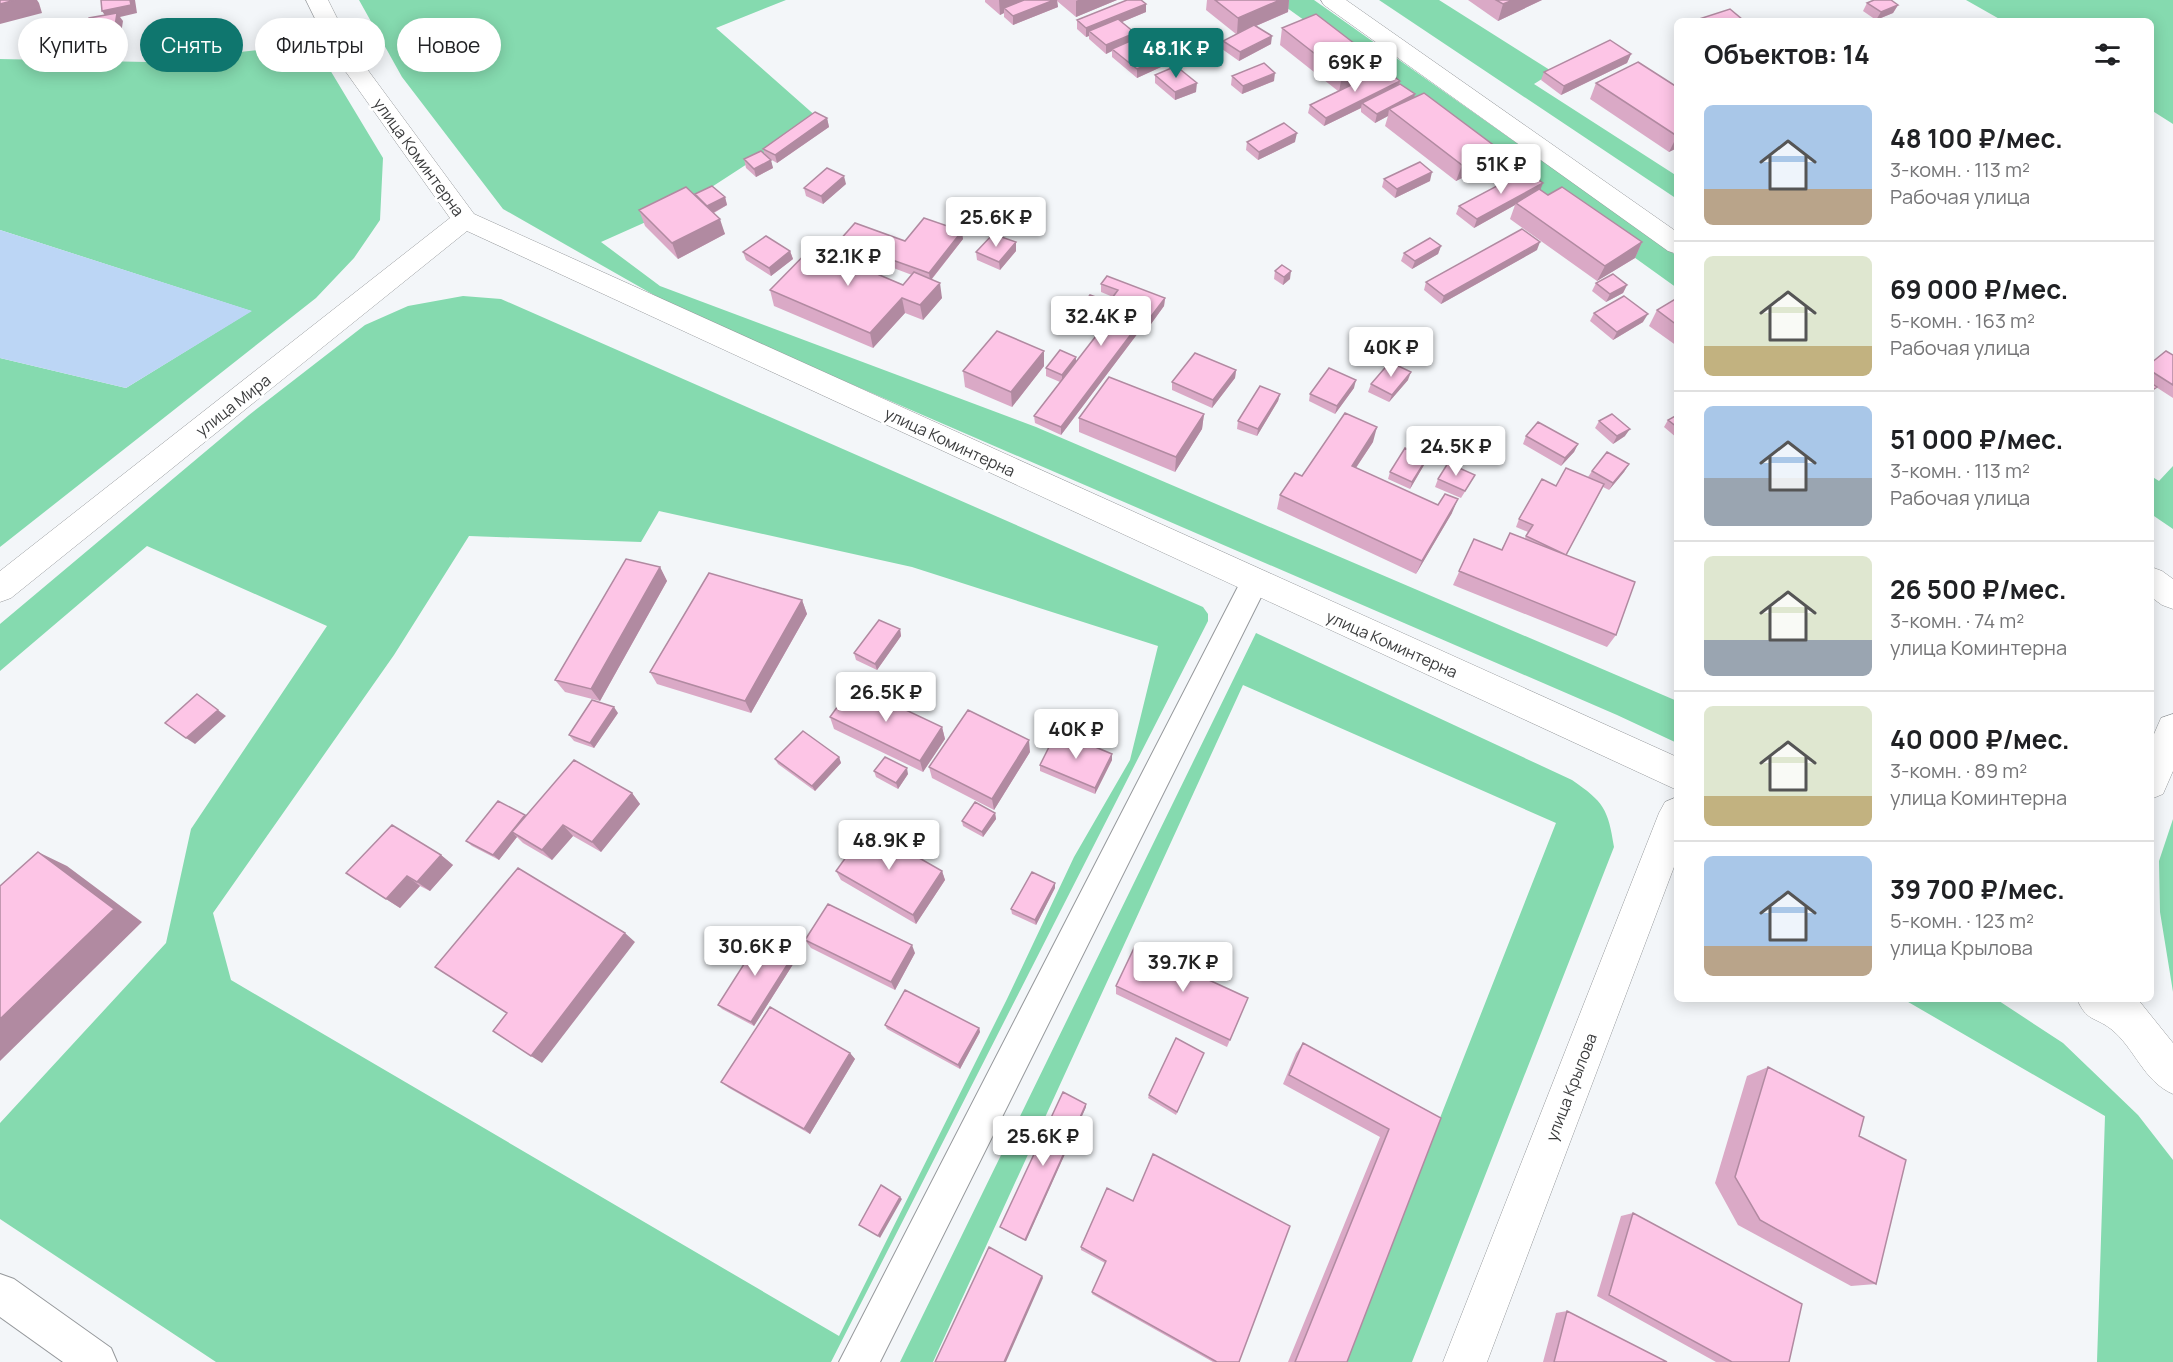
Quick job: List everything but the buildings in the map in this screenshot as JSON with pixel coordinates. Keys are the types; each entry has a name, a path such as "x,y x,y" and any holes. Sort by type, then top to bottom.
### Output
{"street":[{"name":"улица Коминтерна","path":"318,0 342,51 465,220 1674,773"},
{"path":"1332,0 1674,242"},
{"name":"улица Мира","path":"0,589 465,220"},
{"path":"2154,582 2173,596"},
{"path":"2154,776 2173,729"},
{"name":"улица Крылова","path":"1465,1362 1674,821"},
{"path":"2116,1004 2173,1074"}],"lane":[{"path":"860,1362 1255,582"},
{"path":"0,1293 97,1362"}],"green space":[{"path":"359,0 786,0 716,28 818,118 684,205 601,242 660,286 1036,427 1674,700 1674,742 682,311 503,209 399,72 501,72 501,18 397,18 397,68 385,47 385,18 369,18"},
{"path":"1276,0 1314,0 1674,254 1674,286"},
{"path":"1379,0 1439,0 1553,72 1534,84 1674,174 1674,197"},
{"path":"1966,0 2173,0 2173,124 2154,112 2154,18 1998,18"},
{"path":"255,50 255,72 331,72 383,158 380,220 354,258 316,298 0,547 0,358 126,388 251,311 0,230 0,59 18,59 18,72 128,72 128,62 140,62 140,72 243,72 243,52"},
{"path":"463,296 501,299 1203,607 1208,614 1208,621 831,1362 216,1362 0,1219 0,1123 166,943 191,829 327,626 147,546 0,671 0,624 249,415 365,325 408,306","holes":["659,511 912,567 1158,646 1130,760 1074,857 1007,999 839,1336 231,980 213,913 394,655 469,536 641,542"]},
{"path":"2173,466 2173,529 2154,516 2154,478 2159,481"},
{"path":"1256,633 1572,780 1598,801 1607,815 1612,834 1614,847 1412,1362 1344,1362 1556,823 1243,685 933,1362 900,1362"},
{"path":"2173,819 2173,992 2160,912 2159,861"},
{"path":"1908,1002 2001,1002 2063,1043 2138,1115 2173,1160 2173,1362 2097,1362 2105,1116"}],"water":[{"path":"0,230 252,311 126,388 0,358"}]}
